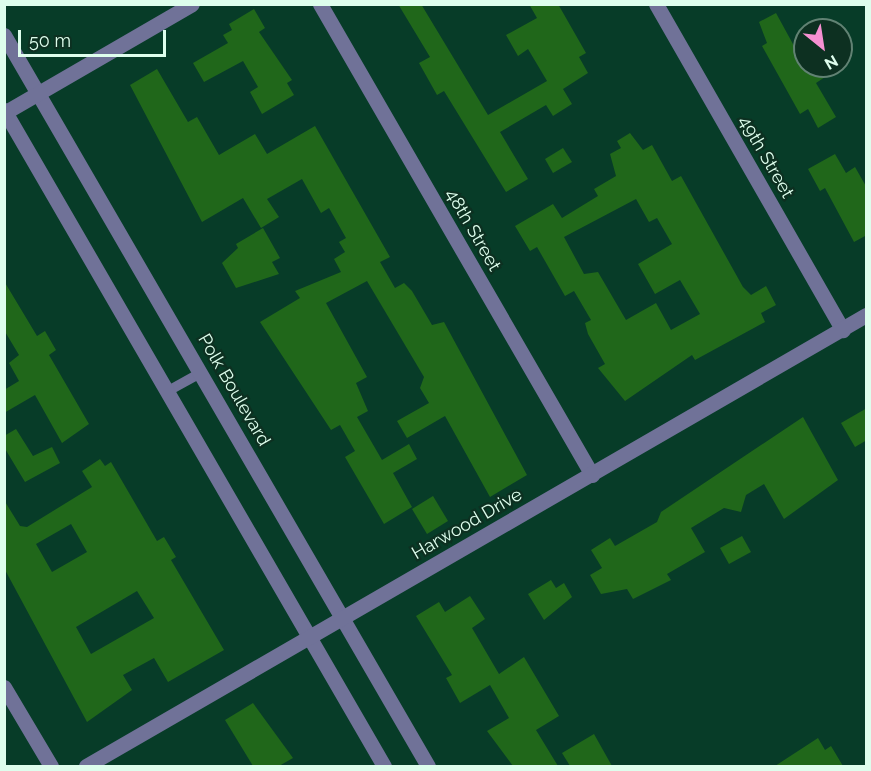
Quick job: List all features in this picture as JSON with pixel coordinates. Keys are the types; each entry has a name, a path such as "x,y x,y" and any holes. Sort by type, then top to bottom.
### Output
{"street":[{"path":"192,4 5,111 384,766"},
{"name":"48th Street","path":"320,4 592,475"},
{"name":"49th Street","path":"656,4 843,330"},
{"name":"Polk Boulevard","path":"4,35 428,766"},
{"name":"Harwood Drive","path":"86,766 867,315"},
{"path":"4,687 51,766"}],"lane":[{"path":"168,392 201,372"}],"building":[{"path":"398,4 421,4 488,115 547,81 528,49 518,56 506,35 537,18 529,4 558,4 586,53 579,57 588,73 563,89 572,104 553,116 546,105 500,132 528,179 506,192 444,91 437,95 419,63 430,57"},
{"path":"254,9 265,28 259,32 292,80 287,83 294,95 262,114 250,92 258,87 243,61 204,82 193,63 228,43 223,35 232,30 229,24"},
{"path":"776,13 793,44 793,78 824,78 816,83 836,117 818,128 808,109 800,114 762,46 767,43 759,22"},
{"path":"157,69 188,122 197,117 219,155 255,134 267,154 315,126 390,257 380,262 395,288 404,283 412,291 432,325 444,322 527,475 490,497 445,416 407,438 397,421 429,403 420,388 424,377 367,281 326,303 367,377 356,383 368,411 357,417 382,460 409,444 417,459 393,473 412,507 384,524 345,457 355,451 340,425 331,430 260,322 300,298 295,291 341,272 334,259 345,252 339,242 346,238 329,208 321,213 302,179 267,199 279,217 261,228 243,198 202,222 130,85"},
{"path":"630,133 643,150 652,145 672,181 681,176 743,287 751,295 766,286 776,305 761,313 765,322 695,360 692,355 625,401 598,368 605,364 588,334 585,323 591,320 574,291 565,296 537,247 530,251 515,226 553,204 562,218 598,196 594,189 616,176 610,154 621,148 617,141","holes":["636,199 649,222 657,218 672,244 638,264 655,294 680,280 700,314 671,330 656,303 626,320 598,272 584,274 564,237"]},
{"path":"563,148 572,162 553,173 545,159"},
{"path":"835,154 846,173 855,167 867,188 867,235 854,242 825,188 820,191 808,169"},
{"path":"263,228 280,258 272,262 279,274 236,288 222,263 238,248 236,244"},
{"path":"4,281 37,336 45,331 56,350 49,355 89,424 62,443 35,395 4,413 4,390 19,381 9,363 19,355 4,330"},
{"path":"867,408 867,440 855,447 841,423"},
{"path":"803,417 838,480 784,519 764,484 746,495 741,512 724,508 691,528 705,552 667,574 671,580 633,599 627,589 601,594 590,575 602,568 591,550 610,538 615,546 657,522 661,512"},
{"path":"16,429 33,456 52,447 60,463 25,482 4,447 4,436"},
{"path":"100,459 105,466 111,462 157,541 164,537 176,557 171,560 224,650 168,682 154,658 123,675 132,690 87,722 4,568 4,500 20,526 27,527 92,487 82,471","holes":["71,524 87,552 52,572 36,544","137,591 154,618 91,654 76,627"]},
{"path":"433,496 448,521 427,534 412,509"},
{"path":"742,536 751,552 729,564 720,548"},
{"path":"551,580 556,588 564,583 572,597 544,620 528,594"},
{"path":"470,596 485,619 472,628 499,674 524,657 559,716 536,730 558,766 513,766 487,731 509,718 490,685 460,703 446,678 452,675 416,616 439,602 445,612"},
{"path":"253,703 293,758 279,766 253,766 225,720"},
{"path":"594,734 612,766 570,766 562,753"},
{"path":"818,738 825,750 831,746 843,766 775,766"}]}
